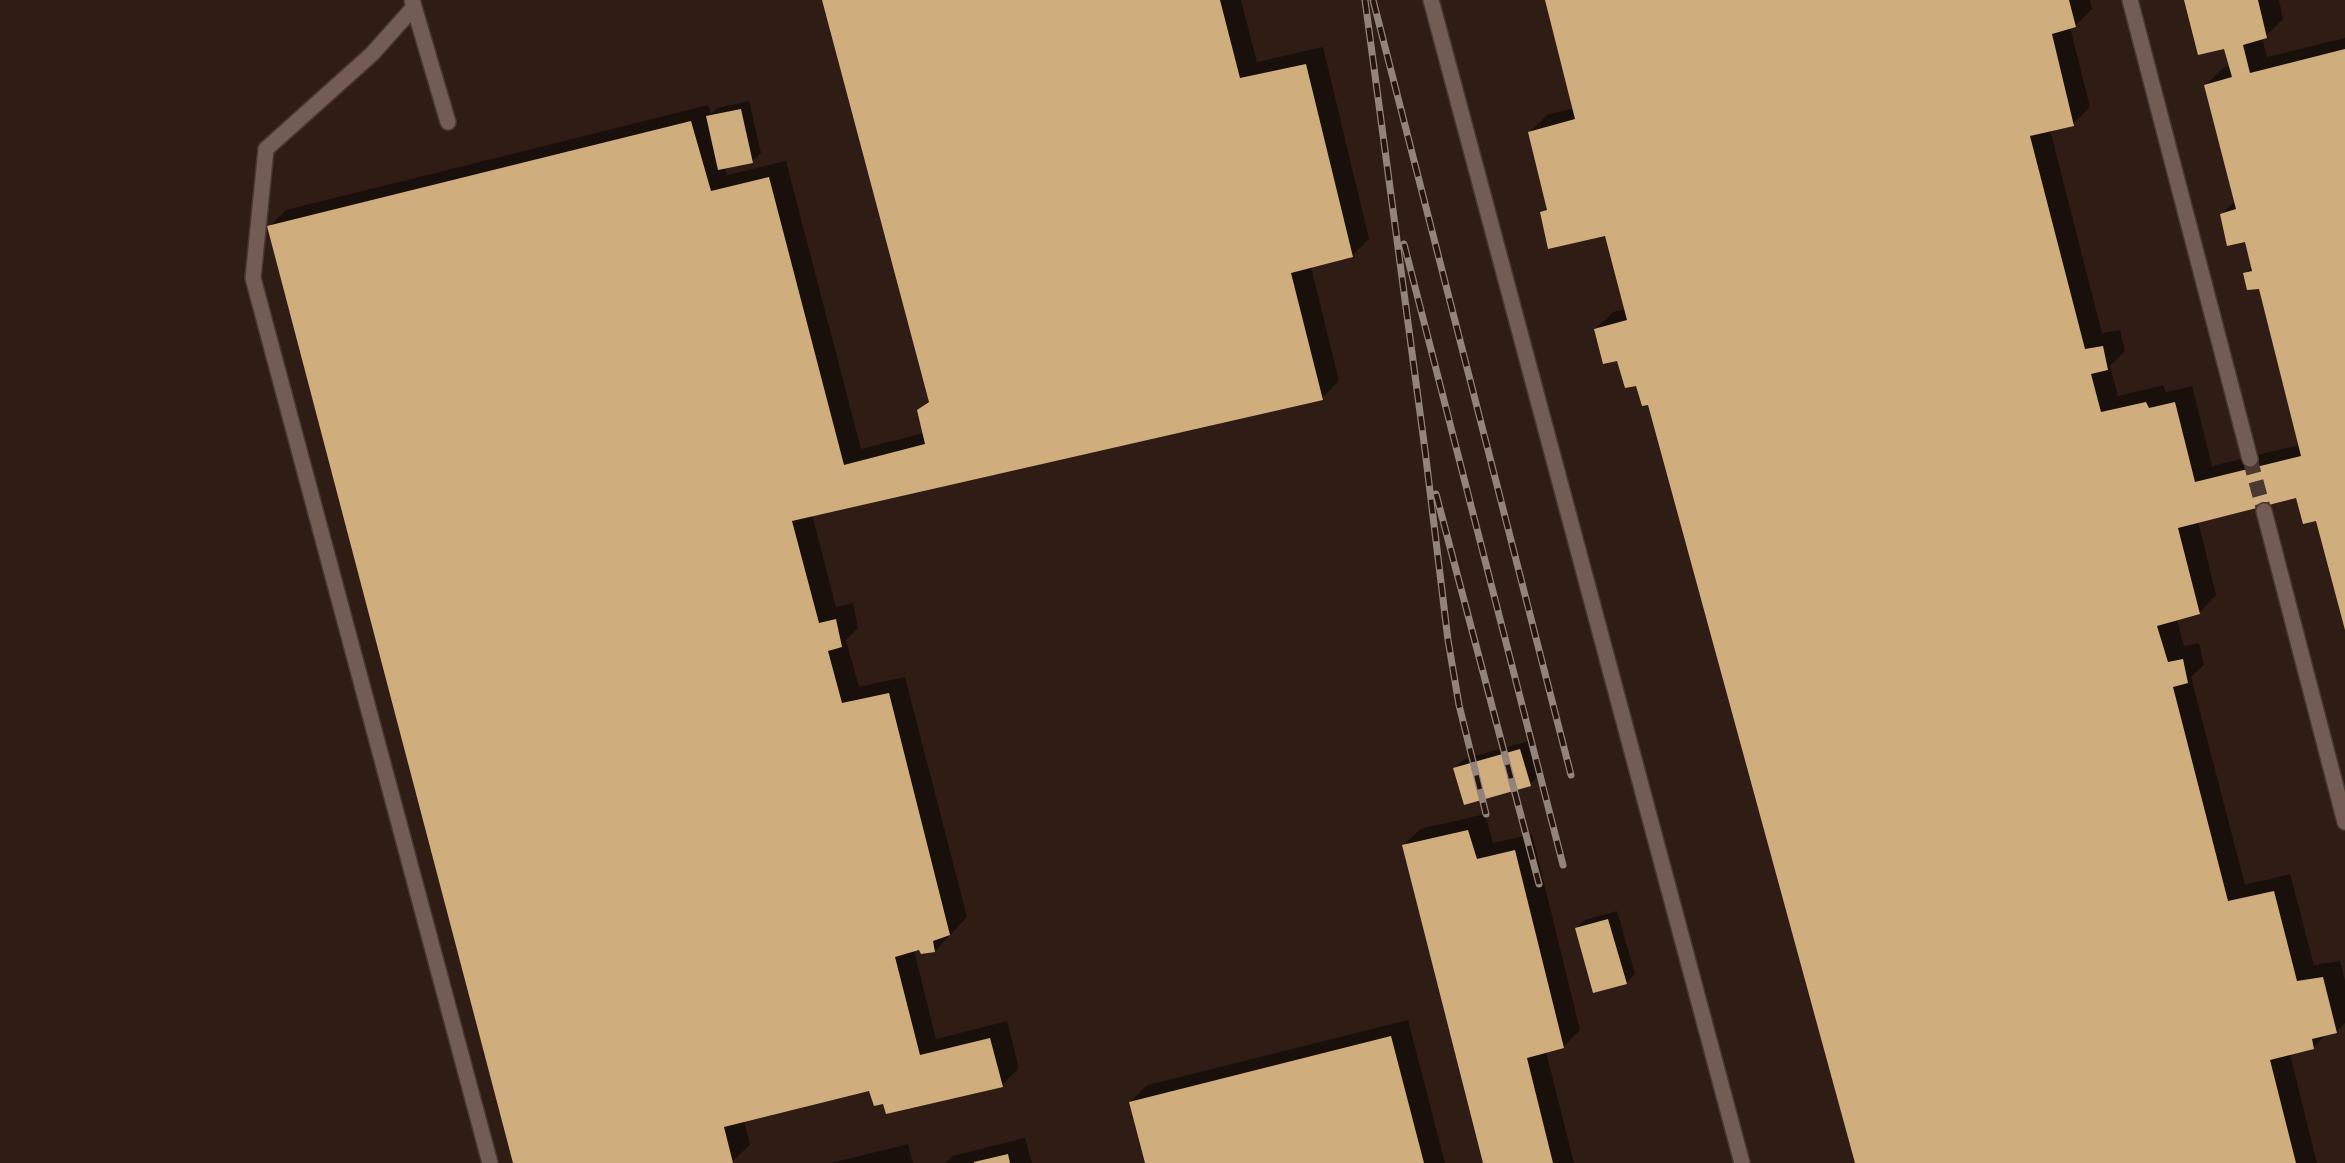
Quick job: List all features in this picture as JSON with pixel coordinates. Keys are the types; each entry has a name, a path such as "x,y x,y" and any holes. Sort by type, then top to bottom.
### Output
{"lane":[{"path":"1431,0 1742,1163"},
{"path":"2130,0 2250,459"},
{"path":"413,4 448,122"},
{"path":"413,4 372,54 266,149 253,278 490,1163"},
{"path":"2264,512 2345,822"}],"building":[{"path":"822,0 1220,0 1240,78 1306,64 1353,257 1291,273 1323,400 792,521 819,623 836,619 842,647 828,651 842,703 889,693 950,935 933,941 935,952 921,954 919,950 895,957 920,1055 990,1038 1003,1087 886,1114 883,1104 874,1106 869,1091 724,1127 733,1163 513,1163 267,226 691,121 711,191 769,177 844,465 925,444 917,410 929,402"},
{"path":"1545,0 2069,0 2076,27 2052,34 2074,126 2030,136 2085,349 2103,346 2108,370 2091,374 2101,412 2146,402 2149,408 2175,402 2195,482 2301,456 2259,289 2247,290 2243,273 2252,271 2245,242 2227,246 2220,214 2236,209 2204,85 2232,77 2224,49 2198,55 2184,0 2258,0 2267,38 2243,45 2250,73 2345,49 2345,630 2316,521 2303,524 2296,498 2178,528 2200,614 2157,626 2168,662 2183,659 2188,683 2173,687 2228,901 2274,891 2297,981 2323,977 2337,1033 2312,1039 2314,1049 2270,1060 2296,1163 1855,1163 1648,405 1642,406 1636,386 1625,388 1617,361 1603,364 1594,329 1627,320 1605,236 1548,249 1540,212 1547,210 1528,132 1575,119"},
{"path":"741,109 753,163 718,170 706,116"},
{"path":"1520,749 1531,786 1464,805 1453,768"},
{"path":"1468,830 1477,859 1515,850 1564,1048 1527,1058 1553,1163 1483,1163 1402,845"},
{"path":"1608,919 1627,984 1593,993 1575,928"},
{"path":"1391,1036 1424,1163 1145,1163 1129,1102"},
{"path":"1008,1154 1010,1163 974,1163 974,1162"}],"tunnel":[{"path":"2250,459 2264,511"}],"railway":[{"path":"1365,0 1448,640 1459,705 1486,814"},
{"path":"1373,0 1571,775"},
{"path":"1404,244 1563,865"},
{"path":"1436,494 1539,884"}]}
